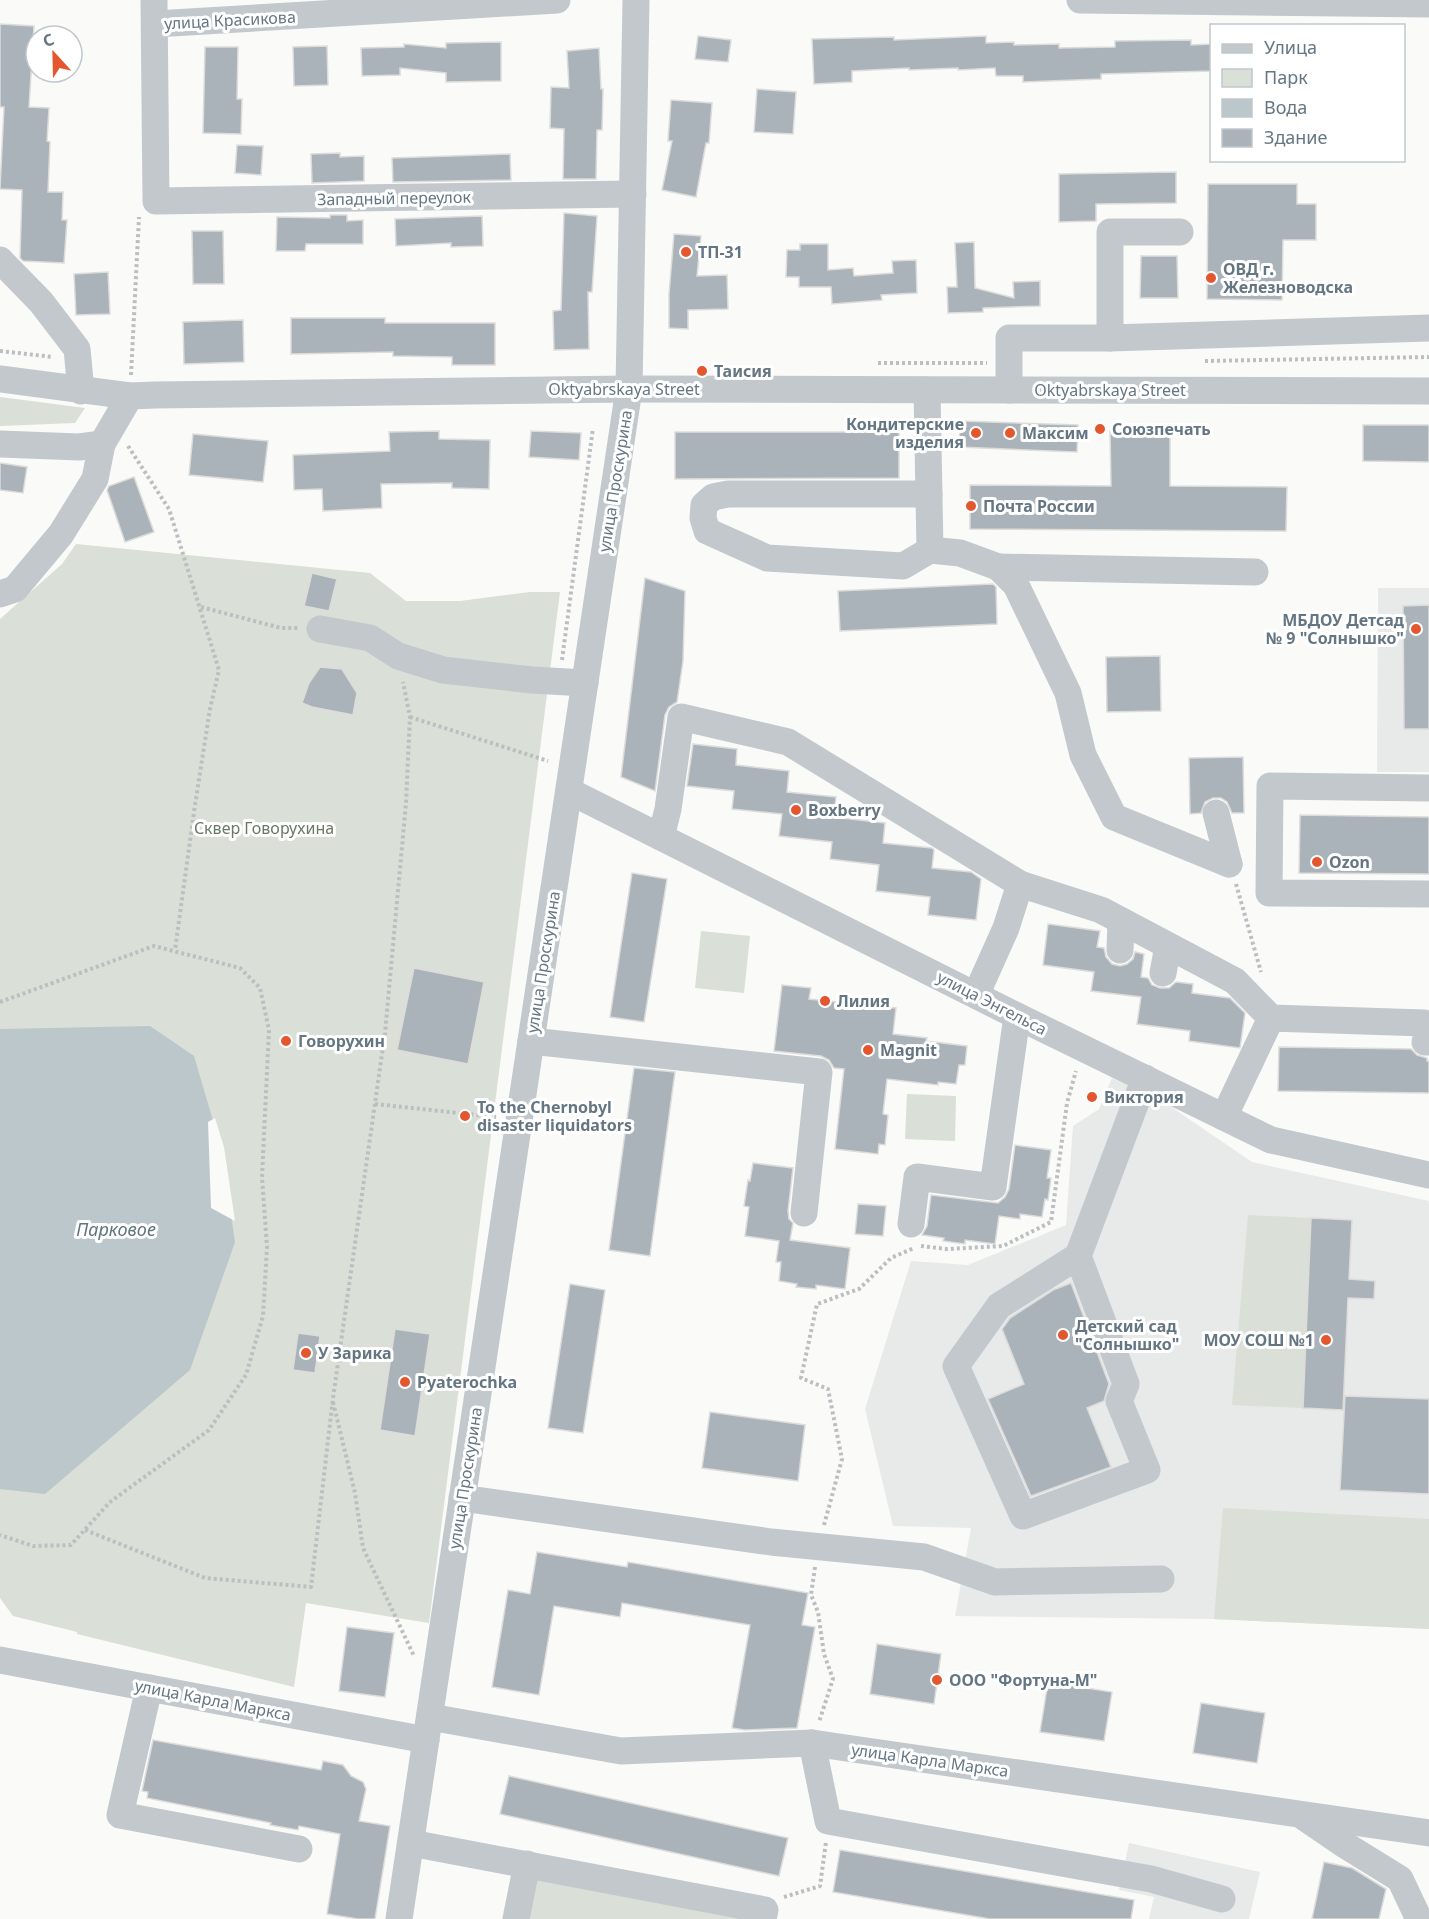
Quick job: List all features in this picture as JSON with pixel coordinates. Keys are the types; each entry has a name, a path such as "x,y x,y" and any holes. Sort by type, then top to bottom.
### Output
{"street":[{"name":"улица Красикова","path":"154,12 556,0"},
{"name":"улица Проскурина","path":"399,1919 568,792 572,682 629,389 636,0"},
{"path":"1080,0 1429,4"},
{"path":"154,12 156,201"},
{"name":"Западный переулок","path":"156,201 633,194"},
{"path":"1110,338 1110,232 1180,232"},
{"path":"0,260 41,302 77,349 81,391"},
{"path":"1009,390 1009,338 1110,338 1429,328"},
{"name":"Oktyabrskaya Street","path":"0,380 130,396 629,389 1429,391"},
{"path":"927,390 930,550"},
{"path":"0,594 15,589 61,534 95,479 102,444 130,396"},
{"path":"0,444 79,447 102,444"},
{"path":"929,494 728,494 713,497 704,505 703,518 706,531 767,558 903,566 930,550 960,553 1006,563 1101,562 1247,567"},
{"path":"1006,563 1068,693 1083,755 1114,817 1229,864"},
{"path":"320,629 370,638 398,656 443,670 572,682"},
{"path":"662,837 681,717 788,742 1020,884 1080,913 1101,910 1168,946 1219,983 1235,981 1271,1018 1426,1036"},
{"path":"1429,788 1270,786 1269,893 1429,894"},
{"name":"улица Энгельса","path":"568,792 1271,1140 1429,1175"},
{"path":"1216,813 1229,864"},
{"path":"976,995 1006,928 1020,884"},
{"path":"1120,950 1121,921"},
{"path":"1163,973 1168,946"},
{"path":"911,1224 917,1177 993,1187 1017,1016"},
{"path":"1224,1117 1271,1018"},
{"path":"531,1041 819,1072 804,1213"},
{"path":"1078,1256 1126,1384 1119,1401 1147,1470 1023,1516 956,1366 999,1306 1078,1256 1145,1078"},
{"path":"462,1498 771,1542 924,1557 995,1582 1161,1579"},
{"name":"улица Карла Маркса","path":"0,1660 149,1688 428,1729 621,1751 812,1743 1429,1833"},
{"path":"149,1688 120,1815 298,1849"},
{"path":"812,1743 828,1821 1151,1879 1222,1899"},
{"path":"1300,1814 1400,1880 1417,1919"},
{"path":"411,1843 765,1910 763,1919"},
{"path":"516,1919 526,1864"}],"path":[{"path":"130,396 139,211 156,201"},
{"path":"0,351 78,359"},
{"path":"572,682 593,428"},
{"path":"102,444 125,441 169,509 219,670 195,805 175,950"},
{"path":"200,606 281,628 320,629"},
{"path":"85,1530 205,1578 311,1587 333,1398 385,1033 401,861 410,717 398,656"},
{"path":"410,717 548,760"},
{"path":"1229,864 1263,979"},
{"path":"0,1002 154,946 240,968 260,988 269,1030 262,1177 267,1247 263,1316 246,1375 209,1430 110,1502 71,1545 33,1546 0,1535"},
{"path":"812,1743 833,1679 824,1654 818,1612 811,1595 818,1547 842,1459 828,1389 801,1378 817,1304 859,1289 891,1258 920,1246 947,1249 1004,1246 1051,1222 1067,1103 1078,1061 1079,1046"},
{"path":"375,1104 499,1117"},
{"path":"333,1398 355,1493 363,1548 418,1666"},
{"path":"780,1898 820,1886 828,1821"}],"shaded area":[{"path":"1378,588 1429,588 1429,772 1377,772"},
{"path":"1112,1078 1161,1100 1252,1162 1429,1201 1429,1629 1214,1619 955,1616 971,1528 893,1526 865,1409 911,1261 968,1265 1066,1225 1073,1126 1099,1109"},
{"path":"1129,1843 1260,1872 1249,1919 1149,1919 1154,1897 1119,1890"}],"green space":[{"path":"0,397 85,408 75,423 0,426"},
{"name":"Сквер Говорухина","path":"76,544 370,573 406,601 460,601 530,592 560,592 429,1623 306,1603 294,1687 13,1616 0,1598 0,619 62,564"},
{"path":"701,931 750,936 744,993 695,988"},
{"path":"907,1094 956,1096 955,1141 905,1139"},
{"path":"1248,1215 1311,1218 1303,1408 1232,1405"},
{"path":"1223,1508 1429,1519 1429,1629 1214,1619"},
{"path":"538,1871 753,1919 528,1919"}],"water":[{"name":"Парковое","path":"150,1026 194,1056 221,1148 235,1242 190,1370 45,1494 0,1489 0,1029"}],"pier":[{"path":"215,1118 224,1147 235,1221 211,1208 208,1122"}],"building":[{"path":"0,24 24,25 24,84 30,84 29,107 49,108 48,192 63,192 62,220 67,220 64,263 23,261 20,258 22,190 0,189 4,107 0,107"},
{"path":"698,36 731,40 728,62 695,59"},
{"path":"986,36 986,43 1059,44 1059,48 1115,47 1115,41 1191,40 1191,45 1210,44 1210,71 1101,74 1101,79 1023,82 1023,76 996,76 995,68 909,70 909,68 852,71 852,82 814,84 812,39 894,37 894,40"},
{"path":"501,42 501,81 446,82 446,73 400,68 400,75 362,76 361,48 404,47 404,44 446,48 446,43"},
{"path":"327,46 328,85 294,86 293,47"},
{"path":"205,47 238,47 237,99 242,99 241,134 203,133"},
{"path":"599,48 601,89 603,89 602,130 597,130 596,179 563,179 564,129 550,128 551,87 569,88 567,51"},
{"path":"757,89 796,92 793,134 754,132"},
{"path":"671,100 712,103 709,143 706,143 696,197 662,190 672,141 668,141"},
{"path":"237,145 263,146 261,175 235,173"},
{"path":"340,153 340,157 364,156 364,181 312,183 311,154"},
{"path":"510,154 511,180 393,182 392,158"},
{"path":"1176,172 1176,203 1096,204 1096,221 1059,222 1059,174"},
{"path":"1208,184 1297,184 1297,204 1316,204 1316,240 1283,240 1282,300 1207,299"},
{"path":"564,213 597,216 592,292 588,292 589,349 554,350 553,311 561,310"},
{"path":"330,215 347,215 347,221 363,220 363,244 306,244 305,251 276,251 277,217 330,218"},
{"path":"482,216 483,246 451,247 451,243 396,246 395,219"},
{"path":"192,231 223,231 224,284 193,284"},
{"path":"674,234 701,236 697,276 727,275 728,309 688,310 688,329 669,328 669,294"},
{"path":"974,242 975,288 1014,298 1013,282 1040,281 1040,306 983,308 983,312 948,313 947,287 957,287 955,243"},
{"path":"800,244 828,244 828,270 853,268 854,276 893,273 892,261 916,260 917,293 881,295 882,300 832,304 831,287 799,287 799,277 786,277 787,250 800,250"},
{"path":"1141,256 1177,256 1178,298 1140,298"},
{"path":"108,272 110,314 76,315 74,274"},
{"path":"291,318 385,318 385,323 495,323 495,365 452,365 452,357 393,356 393,352 291,354"},
{"path":"243,320 244,362 184,364 183,322"},
{"path":"960,421 1078,425 1077,452 959,447"},
{"path":"1363,425 1429,425 1429,462 1363,461"},
{"path":"1170,430 1170,486 1287,487 1286,531 970,529 970,485 1111,486 1110,431"},
{"path":"439,431 439,439 490,440 489,489 452,488 452,483 381,484 382,508 323,511 322,489 294,490 293,455 390,451 389,432"},
{"path":"531,431 581,433 579,460 529,457"},
{"path":"675,432 899,432 899,478 675,479"},
{"path":"193,434 268,441 263,482 189,475"},
{"path":"0,463 27,467 23,493 0,490"},
{"path":"134,477 154,532 125,542 107,490 109,486"},
{"path":"312,573 337,579 329,611 304,606"},
{"path":"645,578 685,591 683,661 677,702 669,707 665,715 655,791 621,777"},
{"path":"993,584 996,587 997,624 840,631 838,591"},
{"path":"1429,605 1429,729 1404,729 1403,606"},
{"path":"1160,656 1161,711 1107,712 1106,657"},
{"path":"320,667 342,669 357,693 353,715 302,703 309,683"},
{"path":"693,744 737,749 736,765 789,771 787,792 836,797 834,817 885,823 883,843 932,848 934,850 932,868 971,872 981,879 976,920 928,915 930,897 876,891 879,865 830,859 832,842 779,836 782,814 732,809 734,791 687,786"},
{"path":"1243,757 1244,813 1232,813 1227,802 1221,798 1213,798 1205,802 1201,813 1190,814 1189,758"},
{"path":"1300,815 1429,817 1429,874 1299,873"},
{"path":"632,873 667,879 644,1022 610,1017"},
{"path":"1048,924 1100,931 1097,947 1104,948 1106,957 1112,964 1120,966 1127,964 1133,959 1135,952 1144,954 1141,977 1148,978 1152,985 1169,988 1176,982 1193,984 1192,993 1230,998 1245,1013 1240,1048 1189,1041 1190,1031 1137,1024 1141,997 1091,991 1094,972 1043,965"},
{"path":"414,968 484,982 468,1064 397,1050"},
{"path":"782,985 811,988 809,999 896,1008 893,1034 967,1046 965,1065 959,1065 956,1084 938,1082 938,1085 887,1079 883,1114 888,1115 885,1145 879,1144 878,1154 835,1149 844,1069 834,1068 829,1060 821,1056 774,1051"},
{"path":"1279,1047 1411,1049 1429,1061 1429,1093 1278,1091"},
{"path":"634,1068 675,1072 650,1256 609,1250"},
{"path":"1015,1145 1051,1150 1047,1178 1051,1178 1048,1200 1045,1199 1042,1217 1020,1214 1020,1219 999,1216 995,1244 965,1240 965,1244 922,1235 927,1226 931,1195 998,1203 1005,1197 1009,1189"},
{"path":"753,1163 793,1168 788,1211 789,1219 793,1223 790,1240 850,1248 845,1289 816,1285 816,1289 796,1287 797,1284 779,1281 781,1262 776,1262 779,1241 745,1236 749,1207 744,1206"},
{"path":"858,1204 886,1206 883,1236 855,1234"},
{"path":"1311,1218 1352,1220 1349,1279 1375,1281 1374,1299 1348,1298 1343,1410 1303,1408"},
{"path":"1071,1283 1109,1384 1104,1401 1087,1408 1111,1467 1031,1496 988,1399 1024,1384 1002,1329 1010,1318 1053,1290"},
{"path":"570,1284 605,1290 583,1433 548,1428"},
{"name":"Pyaterochka","path":"395,1329 430,1334 415,1436 380,1430"},
{"name":"У Зарика","path":"298,1333 320,1336 315,1373 293,1370"},
{"path":"1345,1396 1429,1399 1429,1494 1340,1490"},
{"path":"710,1412 805,1425 798,1481 702,1468"},
{"path":"537,1552 627,1567 628,1562 808,1593 802,1625 815,1627 797,1728 745,1730 732,1728 750,1625 622,1603 620,1617 554,1606 539,1695 492,1687 508,1590 530,1594"},
{"path":"347,1627 394,1633 385,1697 339,1691"},
{"path":"877,1644 941,1654 934,1704 870,1694"},
{"path":"1048,1682 1112,1692 1104,1741 1040,1732"},
{"path":"1201,1703 1265,1713 1257,1763 1193,1753"},
{"path":"153,1740 321,1770 323,1761 343,1765 351,1776 363,1782 366,1789 359,1821 390,1826 375,1919 327,1914 340,1834 299,1826 298,1830 270,1825 271,1823 147,1798 148,1792 142,1791"},
{"path":"509,1776 788,1838 779,1876 500,1814"},
{"path":"840,1850 1134,1900 1131,1919 990,1919 833,1892"},
{"path":"1324,1862 1352,1868 1386,1889 1379,1919 1312,1919"}],"place":[{"name":"ТП-31","path":"686,252"},
{"name":"ОВД г. Железноводска","path":"1211,278"},
{"name":"Таисия","path":"702,371"},
{"name":"Союзпечать","path":"1100,429"},
{"name":"Кондитерские изделия","path":"976,433"},
{"name":"Максим","path":"1010,433"},
{"name":"Почта России","path":"971,506"},
{"name":"МБДОУ Детсад № 9 \"Солнышко\"","path":"1416,629"},
{"name":"Boxberry","path":"796,810"},
{"name":"Ozon","path":"1317,862"},
{"name":"Лилия","path":"825,1001"},
{"name":"Говорухин","path":"286,1041"},
{"name":"Magnit","path":"868,1050"},
{"name":"Виктория","path":"1092,1097"},
{"name":"To the Chernobyl disaster liquidators","path":"465,1116"},
{"name":"Детский сад \"Солнышко\"","path":"1063,1335"},
{"name":"МОУ СОШ №1","path":"1326,1340"},
{"name":"У Зарика","path":"306,1353"},
{"name":"Pyaterochka","path":"405,1382"},
{"name":"ООО \"Фортуна-М\"","path":"937,1680"}]}
